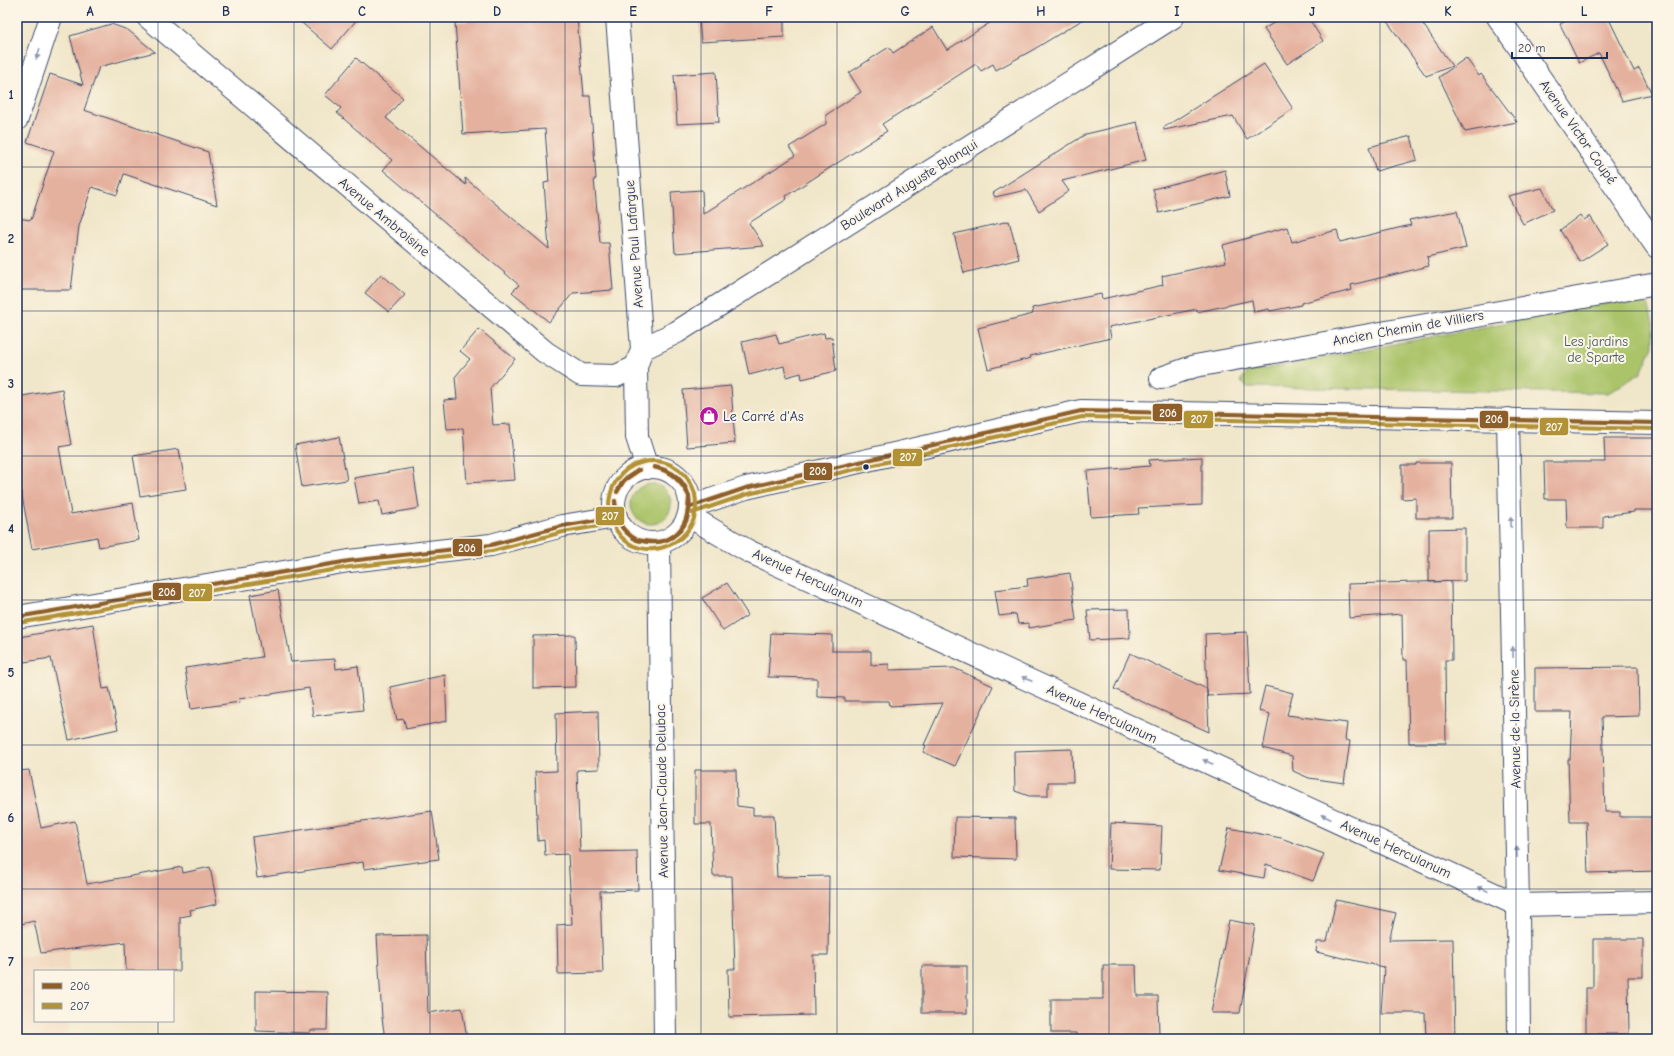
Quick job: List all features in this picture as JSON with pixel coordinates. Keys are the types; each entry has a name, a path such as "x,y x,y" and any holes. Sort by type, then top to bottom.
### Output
{"street":[{"path":"17,119 51,17"},
{"name":"Avenue Ambroisine","path":"148,17 545,352 581,374 616,376 639,358"},
{"name":"Avenue Paul Lafargue","path":"618,17 639,358 637,436 647,468"},
{"name":"Boulevard Auguste Blanqui","path":"639,358 677,332 1173,17"},
{"name":"Avenue Victor Coupé","path":"1498,17 1657,247"},
{"name":"Ancien Chemin de Villiers","path":"1161,378 1195,366 1210,363 1657,284"},
{"path":"690,512 746,488 1111,403"},
{"path":"1081,411 1657,423"},
{"name":"Avenue de la Sirène","path":"1508,419 1518,905 1519,1039"},
{"path":"658,467 678,477 685,486 689,496 690,512 678,534 669,540 648,544 637,541 628,535 616,517 614,506 615,496 620,485 627,477 636,471 658,467"},
{"name":"Avenue Herculanum","path":"690,512 748,551 1518,905"},
{"path":"17,617 349,561 491,545 562,526 616,517"},
{"name":"Avenue Jean-Claude Delubac","path":"659,543 665,1039"},
{"path":"1518,905 1657,902"}],"shaded area":[{"path":"68,950 69,970 34,970 34,1022 69,1022 69,1039 17,1039 17,958"}],"green space":[{"name":"Les jardins de Sparte","path":"1635,298 1648,303 1653,323 1653,346 1641,373 1608,393 1247,387 1240,381 1248,372"},
{"path":"651,484 659,486 665,490 669,496 671,504 669,512 665,518 659,522 651,524 643,522 637,518 633,512 631,504 633,496 637,490 643,486"}],"building":[{"path":"295,17 359,17 332,49"},
{"path":"467,17 577,17 584,96 590,96 596,179 594,179 600,243 609,243 613,290 573,293 549,322 512,292 519,285 383,170 392,160 337,113 341,108 325,95 356,58 403,98 386,118 466,185 465,178 549,249 544,183 549,182 545,129 463,134 455,22 468,21"},
{"path":"699,17 784,17 784,37 701,42"},
{"path":"999,17 1087,17 996,70 993,64 981,71 976,64 882,124 887,131 786,196 787,199 749,223 764,246 675,253 671,192 702,190 703,214 795,156 789,147 826,124 826,115 861,92 849,73 889,47 893,53 933,27 947,50"},
{"path":"1283,17 1308,17 1323,41 1287,64 1264,29"},
{"path":"1384,17 1418,17 1452,66 1426,76"},
{"path":"1574,17 1608,17 1634,71 1639,68 1652,94 1622,101 1599,53 1579,63 1560,24"},
{"path":"111,24 128,30 155,52 99,67 84,110 208,152 217,205 124,174 117,195 92,187 79,226 71,290 17,290 17,218 31,220 54,151 27,142 50,74 83,85 70,36"},
{"path":"1466,58 1479,76 1481,74 1517,122 1465,132 1439,77"},
{"path":"1264,64 1293,109 1247,139 1233,116 1164,130 1163,128"},
{"path":"716,72 719,122 677,124 674,75"},
{"path":"1137,122 1146,160 1062,181 1069,191 1039,211 1026,190 995,197 993,193 1086,134"},
{"path":"1411,136 1417,160 1376,171 1369,147"},
{"path":"1225,170 1230,196 1159,213 1153,189"},
{"path":"1542,188 1553,210 1523,224 1508,196"},
{"path":"1457,211 1466,248 1427,257 1429,266 1351,285 1352,290 1301,303 1301,305 1270,311 1269,309 1254,312 1252,300 1197,312 1197,309 1109,327 1111,338 1030,356 1031,358 988,369 978,328 1033,314 1032,308 1101,294 1102,299 1163,285 1162,276 1226,262 1223,245 1287,227 1292,242 1337,230 1340,242 1411,225 1409,220"},
{"path":"1580,215 1584,220 1590,216 1608,244 1580,262 1560,230"},
{"path":"1009,221 1019,259 964,273 954,234"},
{"path":"381,274 405,295 389,312 365,293"},
{"path":"479,329 515,359 490,388 493,425 510,424 515,480 467,483 463,428 447,429 444,400 457,399 455,377 470,359 460,351"},
{"path":"824,333 825,338 832,337 836,371 802,379 801,373 786,377 784,366 749,375 742,342 776,334 779,344"},
{"name":"Le Carré d'As","path":"731,386 735,443 687,447 683,390"},
{"path":"62,389 71,445 59,447 71,514 133,503 139,540 99,547 97,537 32,549 17,469 17,397"},
{"path":"339,437 347,480 302,487 295,445"},
{"path":"1604,438 1657,438 1657,510 1634,510 1634,512 1603,516 1603,528 1567,528 1566,499 1545,499 1544,462 1605,462"},
{"path":"179,449 186,489 140,496 133,456"},
{"path":"1202,457 1202,505 1138,508 1139,514 1091,517 1087,471 1150,466 1149,460"},
{"path":"1416,463 1451,463 1452,518 1416,518 1416,498 1402,499 1402,465 1416,465"},
{"path":"413,468 419,508 382,515 379,501 359,504 354,478"},
{"path":"1465,528 1465,581 1429,582 1429,529"},
{"path":"1070,573 1076,620 1029,628 1029,623 1018,624 1016,614 999,616 995,590 1028,586 1027,579"},
{"path":"1451,581 1452,660 1445,660 1446,743 1409,743 1407,660 1403,660 1402,614 1349,618 1348,584"},
{"path":"727,583 748,615 723,631 702,598"},
{"path":"278,590 291,662 335,659 336,669 358,666 363,710 313,716 309,688 239,699 240,702 191,709 185,668 262,657 250,595"},
{"path":"1129,609 1130,638 1090,640 1087,610"},
{"path":"93,624 103,689 109,688 118,729 69,740 51,658 24,662 19,637"},
{"path":"1247,632 1250,694 1207,696 1205,634"},
{"path":"771,633 832,635 832,651 871,651 871,665 889,664 889,670 954,668 993,686 955,766 923,752 926,746 924,745 943,703 890,706 889,701 845,701 845,698 817,697 817,678 768,677"},
{"path":"575,635 576,687 533,688 533,636"},
{"path":"1130,653 1207,689 1209,732 1114,689"},
{"path":"1638,667 1639,716 1602,717 1605,812 1620,812 1620,817 1657,817 1657,871 1588,873 1586,822 1570,822 1568,759 1570,759 1572,712 1535,712 1535,668"},
{"path":"445,675 447,721 406,729 404,719 397,720 390,687"},
{"path":"1265,686 1293,693 1287,715 1347,723 1345,740 1350,741 1344,783 1309,778 1293,771 1292,756 1263,748 1270,714 1259,711"},
{"path":"598,711 599,769 577,770 580,852 637,851 638,890 600,891 603,973 558,974 557,925 572,924 568,854 545,855 544,840 538,841 535,772 557,771 556,713"},
{"path":"1072,749 1073,782 1048,782 1048,796 1029,796 1015,791 1014,751"},
{"path":"29,770 41,828 75,821 87,884 182,867 183,873 210,867 217,904 190,910 191,915 180,917 180,971 126,970 125,942 41,953 34,921 17,925 17,771"},
{"path":"695,770 736,770 737,806 753,808 753,815 774,815 777,877 829,876 828,955 813,955 814,1015 729,1017 728,969 735,969 732,876 713,876 711,824 695,824"},
{"path":"432,811 439,859 364,869 363,862 257,878 252,837"},
{"path":"955,817 1015,818 1016,859 954,857"},
{"path":"1111,823 1162,826 1160,870 1109,869"},
{"path":"1229,828 1281,838 1324,854 1313,881 1266,864 1264,878 1219,870"},
{"path":"1336,900 1396,913 1389,940 1453,939 1455,1039 1426,1039 1425,1013 1381,1013 1384,967 1316,952 1317,942 1327,942"},
{"path":"1229,920 1255,925 1240,1013 1211,1013"},
{"path":"426,935 428,1013 462,1008 467,1039 385,1039 382,1018 377,936"},
{"path":"1593,939 1643,939 1643,977 1628,977 1629,1034 1586,1034 1586,988 1593,988"},
{"path":"1103,965 1136,965 1137,996 1158,996 1159,1036 1076,1037 1076,1033 1051,1033 1051,999 1103,999"},
{"path":"922,966 967,966 967,1013 922,1013"},
{"path":"256,991 328,992 327,1030 310,1030 310,1033 256,1031"}],"transit line":[{"name":"206","path":"690,507 746,488 1081,411 1657,423"},
{"name":"207","path":"692,513 748,494 1082,417 1657,429"},
{"name":"207","path":"695,494 686,477 673,466 658,461 642,462 628,469 616,480 610,497 610,519 616,530 627,542 640,548 654,549 668,546 681,538 690,527 695,512 695,495"},
{"name":"206","path":"654,467 666,470 676,476 684,485 689,496"},
{"name":"206","path":"654,467 666,471 675,477 689,496"},
{"name":"206","path":"617,492 625,479 639,470"},
{"name":"206","path":"617,492 623,481 639,470"},
{"name":"206","path":"672,537 684,524 689,496"},
{"name":"206","path":"672,537 677,534 687,520 690,508 689,496"},
{"name":"206","path":"615,501 620,524 626,532 637,540"},
{"name":"206","path":"615,501 616,513 620,524 627,533 637,540"},
{"name":"206","path":"17,617 349,561 491,545 562,526 616,517"},
{"name":"207","path":"18,623 350,567 492,551 563,532 617,523"},
{"name":"206","path":"637,540 660,542 672,537"},
{"name":"206","path":"637,540 655,542 664,541 672,537"}],"place":[{"name":"Le Carré d'As","path":"709,416"}]}
